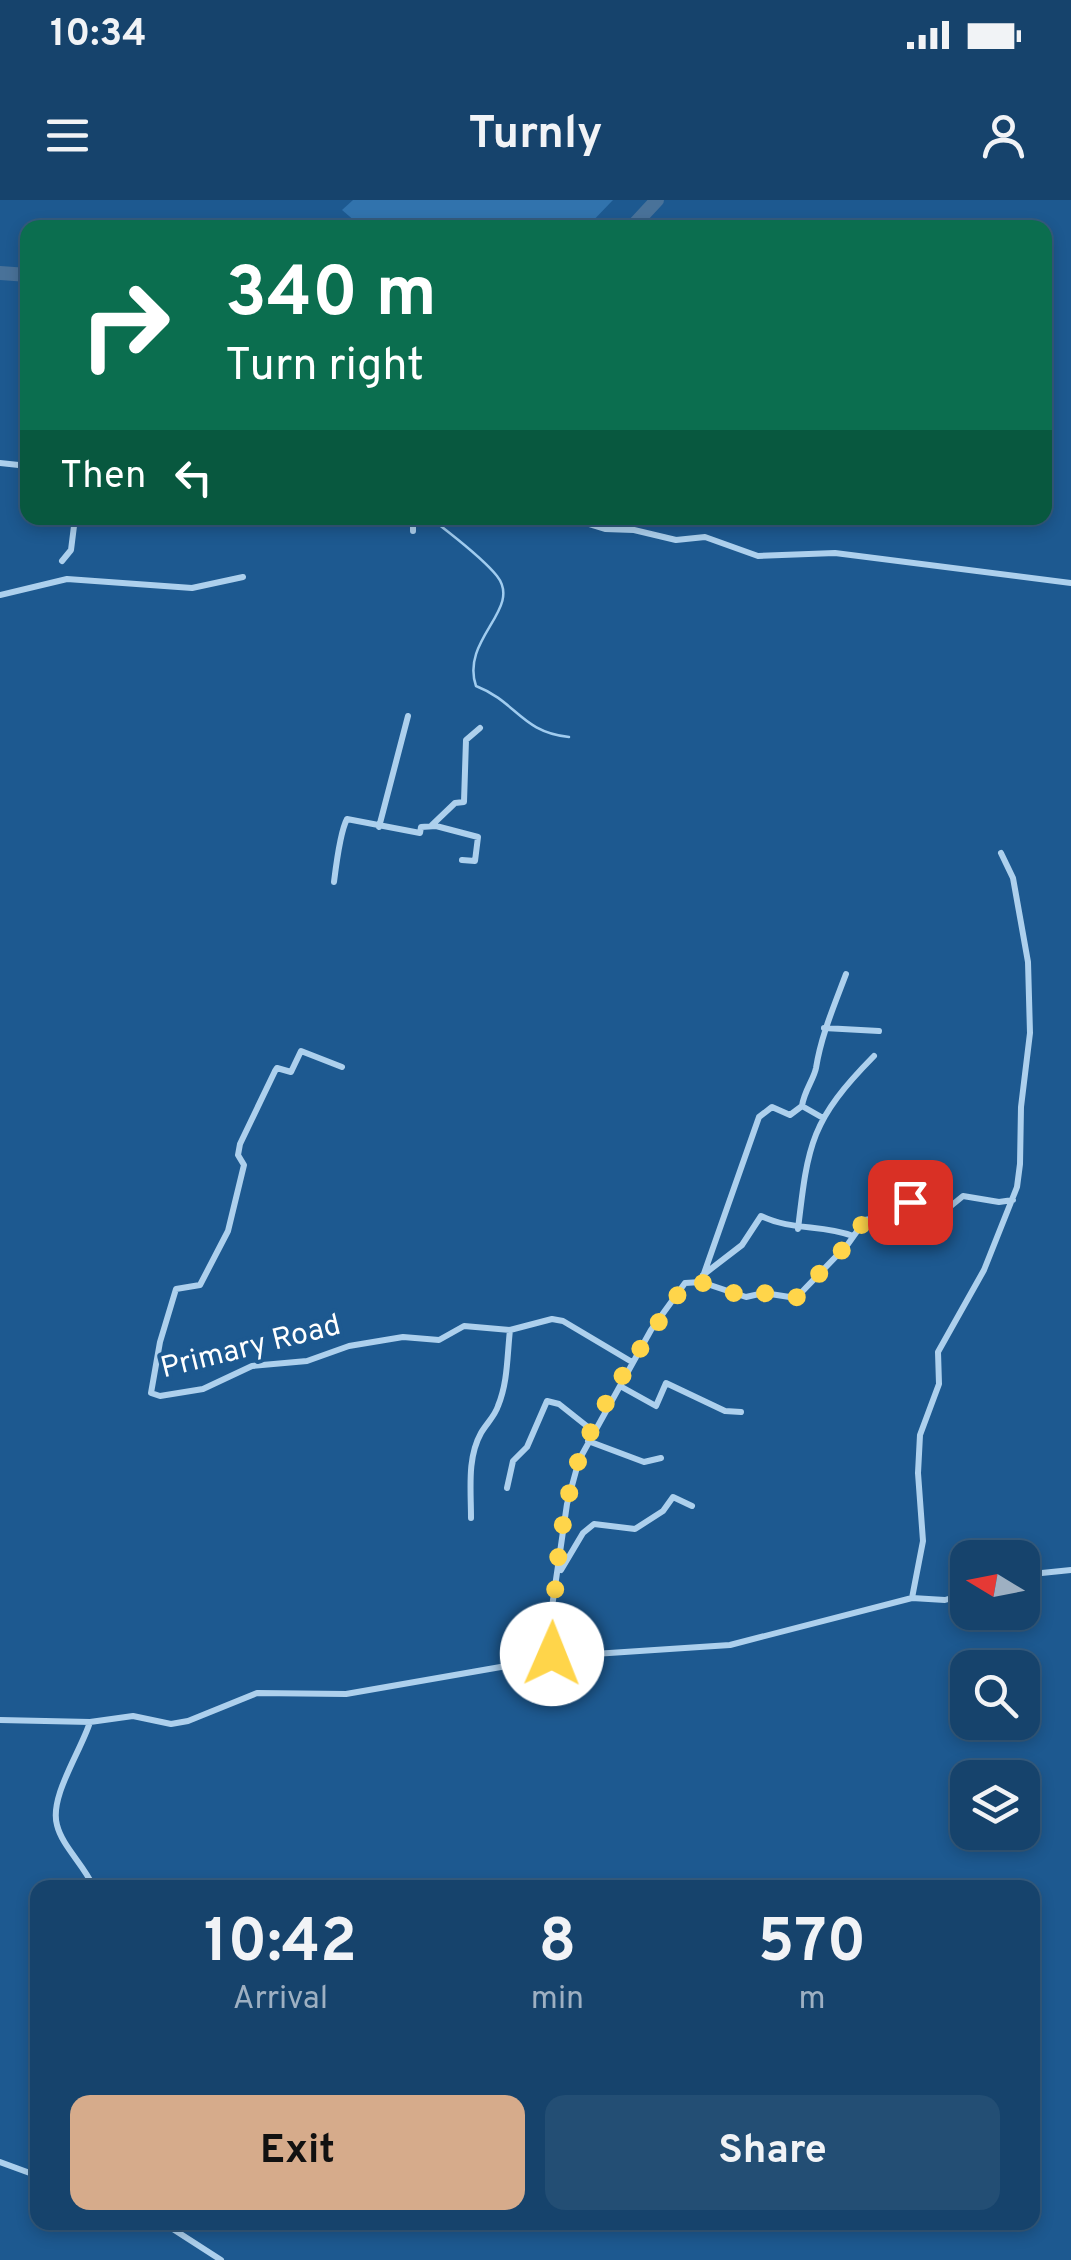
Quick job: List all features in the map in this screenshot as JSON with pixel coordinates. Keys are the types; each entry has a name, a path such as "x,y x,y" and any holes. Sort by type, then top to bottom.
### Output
{"street":[{"path":"62,562 71,550 74,525"},
{"path":"413,525 413,531"},
{"path":"592,525 676,540 706,537 758,556 835,553 1071,583"},
{"path":"0,595 66,579 192,588 244,577"},
{"path":"378,827 408,716"},
{"path":"431,826 455,803 464,802 466,740 480,728"},
{"path":"334,882 340,830 347,819 420,833 421,827 431,826 478,836 475,861 462,860"},
{"path":"912,1598 923,1541 918,1473 920,1435 940,1384 938,1352 984,1270 1013,1200 1020,1164 1021,1107 1030,1033 1028,962 1013,878 1001,853"},
{"path":"702,1279 760,1117 772,1106 790,1115 802,1106 804,1090 816,1068 824,1028 846,974"},
{"path":"824,1028 879,1031"},
{"name":"Primary Road","path":"342,1068 301,1051 292,1072 278,1068 275,1071 264,1098 246,1125 238,1155 244,1165 219,1251 200,1285 176,1289 160,1342 151,1392 160,1396 203,1389 252,1366 307,1361 350,1346 403,1336 439,1340 464,1326 510,1330"},
{"path":"798,1229 807,1154 836,1097 874,1056"},
{"path":"802,1106 824,1118"},
{"path":"702,1279 746,1297 764,1293 796,1298 865,1220 900,1213 904,1204 946,1210 963,1196 999,1202 1013,1200"},
{"path":"555,1658 551,1614 567,1504 588,1441 632,1362 686,1283 702,1279 742,1245 761,1216 798,1229 836,1230 853,1236"},
{"path":"471,1518 472,1459 480,1435 498,1408 507,1373 504,1366 510,1330 552,1319 563,1321 632,1362"},
{"path":"620,1386 656,1406 666,1383 725,1411 742,1412"},
{"path":"507,1488 513,1461 527,1447 547,1400 559,1404 593,1431"},
{"path":"588,1441 644,1462 660,1458"},
{"path":"558,1576 583,1534 594,1524 634,1529 663,1511 673,1497 692,1506"},
{"path":"1040,1573 1071,1570"},
{"path":"0,1720 90,1722 133,1716 171,1724 214,1712 257,1693 346,1694 555,1658 730,1645 912,1598 950,1598"},
{"path":"90,1722 55,1804 57,1827 91,1880"},
{"path":"0,2162 30,2173"},
{"path":"174,2230 220,2260"}],"shaded area":[{"path":"353,200 613,200 594,220 354,220 342,210"}],"waterway":[{"path":"638,220 657,200"},
{"path":"0,273 20,274"},
{"path":"440,525 482,560 503,588 498,613 476,654 476,686 529,723 569,737"}],"route":[{"path":"552,1654 551,1614 567,1504 579,1460 651,1330 686,1283 700,1282 746,1297 764,1293 796,1298 848,1244 865,1220 900,1213 904,1204 910,1202"}]}
